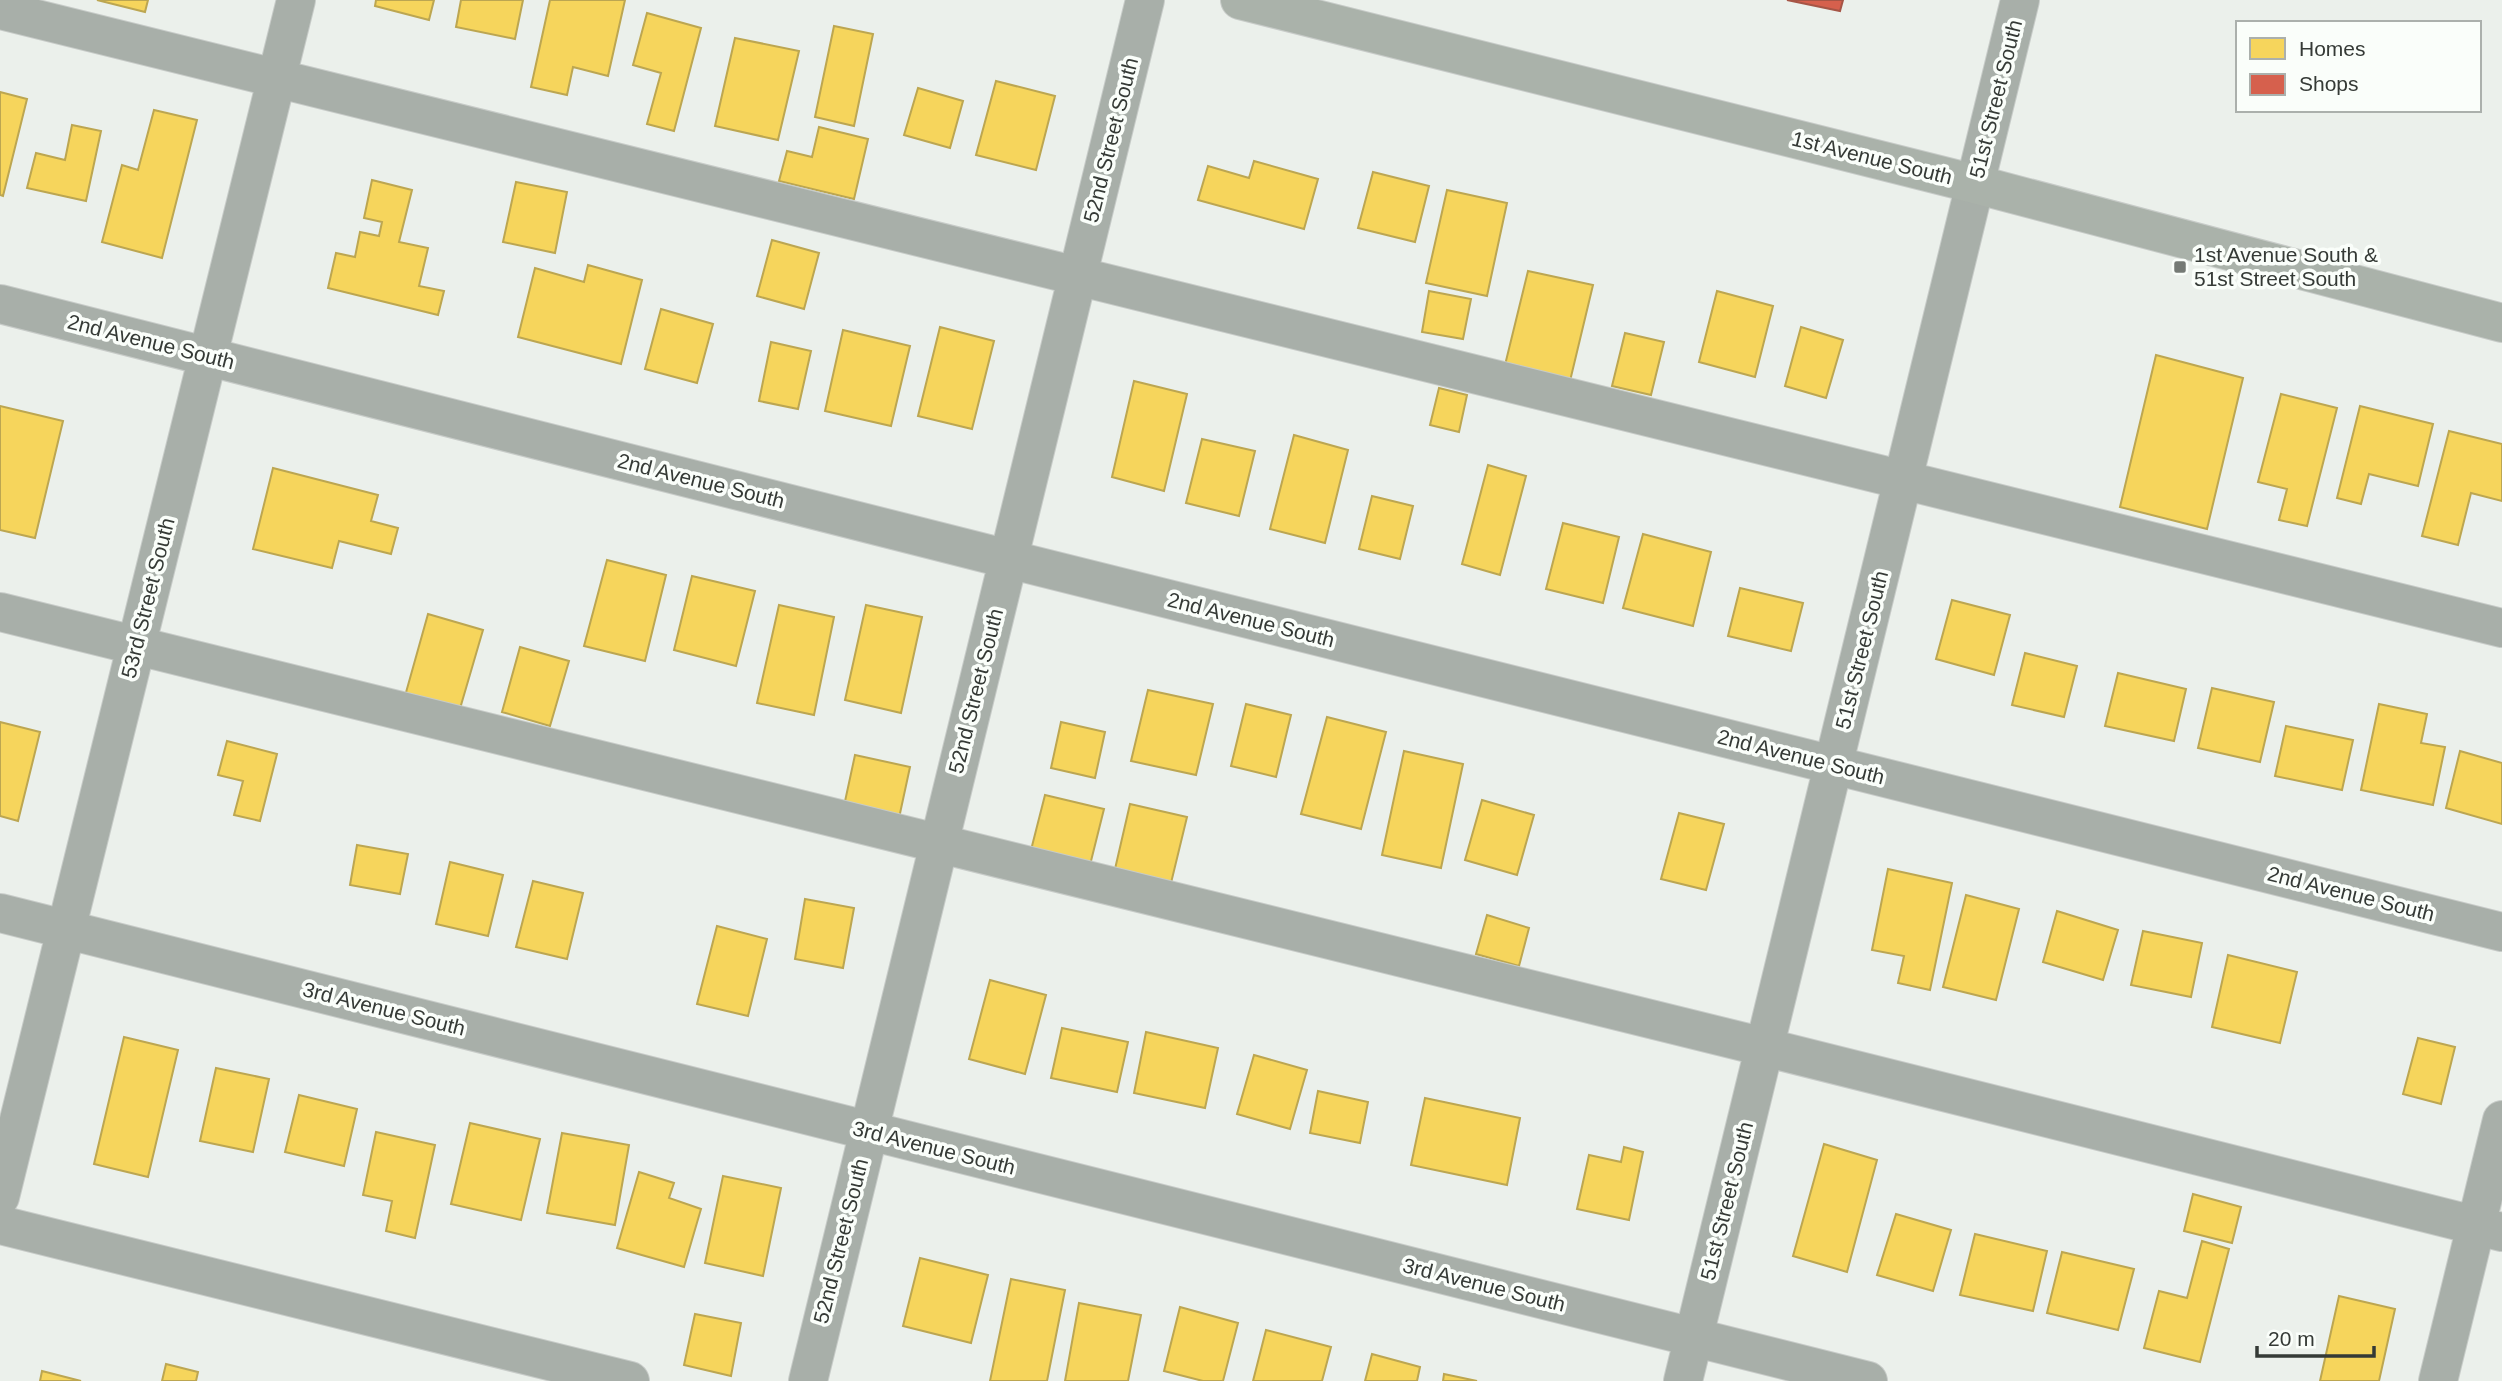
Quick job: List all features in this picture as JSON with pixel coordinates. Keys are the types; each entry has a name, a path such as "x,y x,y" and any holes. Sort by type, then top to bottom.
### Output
{"main road":[{"name":"1st Avenue South","path":"1240,0 1975,184 2502,323"}],"street":[{"name":"53rd Street South","path":"0,1197 296,0"},
{"name":"52nd Street South","path":"807,1381 1145,0"},
{"name":"51st Street South","path":"1683,1381 2020,0"},
{"path":"0,10 2502,628"},
{"name":"2nd Avenue South","path":"0,304 2502,932"},
{"path":"0,612 1764,1047 2489,1229"},
{"name":"3rd Avenue South","path":"0,913 1868,1381"},
{"path":"2438,1381 2489,1229 2502,1120"},
{"path":"0,1225 629,1381"}],"building: Homes":[{"path":"97,0 148,0 145,12"},
{"path":"376,0 434,0 429,20 375,6"},
{"path":"461,0 523,0 515,39 456,27"},
{"path":"550,0 625,0 608,76 573,67 567,95 531,87"},
{"path":"647,13 701,28 674,131 647,124 661,73 633,65"},
{"path":"834,26 873,34 854,126 815,117"},
{"path":"735,38 799,51 778,140 715,126"},
{"path":"996,81 1055,96 1036,170 976,155"},
{"path":"918,88 963,101 950,148 904,135"},
{"path":"0,92 27,99 3,196 0,195"},
{"path":"154,110 197,120 162,258 102,242 122,165 138,170"},
{"path":"72,125 101,131 86,201 27,188 36,153 65,160"},
{"path":"819,127 868,139 854,199 779,181 787,151 812,157"},
{"path":"1254,161 1318,179 1304,229 1198,200 1208,166 1249,178"},
{"path":"1373,172 1429,186 1415,242 1358,228"},
{"path":"372,180 412,190 399,242 428,248 419,286 444,291 438,315 328,288 336,253 355,257 360,232 379,236 382,222 364,218"},
{"path":"516,182 567,192 555,253 503,242"},
{"path":"1447,190 1507,203 1487,296 1426,283"},
{"path":"772,240 819,253 804,309 757,296"},
{"path":"588,265 642,280 621,364 518,337 535,268 584,282"},
{"path":"1528,271 1593,285 1570,381 1505,365"},
{"path":"1429,291 1471,299 1463,339 1422,332"},
{"path":"1717,291 1773,306 1755,377 1699,362"},
{"path":"661,309 713,324 697,383 645,369"},
{"path":"940,327 994,341 972,429 918,416"},
{"path":"1801,327 1843,340 1826,398 1785,386"},
{"path":"843,330 910,346 891,426 825,411"},
{"path":"1625,333 1664,342 1651,395 1612,386"},
{"path":"771,342 811,351 798,409 759,401"},
{"path":"2156,355 2243,378 2207,529 2120,507"},
{"path":"1134,381 1187,394 1164,491 1112,477"},
{"path":"1439,388 1467,395 1459,432 1430,425"},
{"path":"2281,394 2337,408 2307,526 2279,520 2287,489 2258,482"},
{"path":"0,406 63,421 35,538 0,530"},
{"path":"2360,406 2433,424 2418,486 2369,474 2361,504 2337,498"},
{"path":"2449,431 2502,444 2502,501 2471,493 2458,545 2422,536"},
{"path":"1294,435 1348,450 1325,543 1270,529"},
{"path":"1202,439 1255,451 1239,516 1186,503"},
{"path":"1488,465 1526,476 1500,575 1462,564"},
{"path":"273,468 378,495 371,521 398,528 391,554 339,541 332,568 253,549"},
{"path":"1372,496 1413,506 1400,559 1359,549"},
{"path":"1563,523 1619,537 1603,603 1546,589"},
{"path":"1643,534 1711,552 1693,626 1623,608"},
{"path":"607,560 666,575 645,661 584,646"},
{"path":"692,576 755,591 736,666 674,650"},
{"path":"1740,588 1803,603 1791,651 1728,636"},
{"path":"1952,600 2010,615 1994,675 1936,659"},
{"path":"779,605 834,617 814,715 757,703"},
{"path":"866,605 922,617 901,713 845,700"},
{"path":"428,614 483,630 459,712 405,696"},
{"path":"520,647 569,661 550,726 502,712"},
{"path":"2025,653 2077,666 2064,717 2012,705"},
{"path":"2118,673 2186,689 2174,741 2105,726"},
{"path":"2212,688 2274,702 2260,762 2198,748"},
{"path":"1148,690 1213,704 1196,775 1131,761"},
{"path":"1246,704 1291,715 1276,777 1231,766"},
{"path":"2379,704 2427,714 2421,743 2445,747 2433,805 2361,790"},
{"path":"1327,717 1386,732 1361,829 1301,814"},
{"path":"0,722 40,732 18,821 0,816"},
{"path":"1061,722 1105,732 1095,778 1051,768"},
{"path":"2286,726 2353,740 2342,790 2275,776"},
{"path":"227,741 277,754 260,821 234,815 243,781 218,775"},
{"path":"1404,751 1463,764 1441,868 1382,855"},
{"path":"2460,751 2502,763 2502,824 2446,808"},
{"path":"855,755 910,767 899,818 844,806"},
{"path":"1045,795 1104,809 1090,865 1031,850"},
{"path":"1482,800 1534,815 1517,875 1465,860"},
{"path":"1130,804 1187,817 1171,883 1115,869"},
{"path":"1679,813 1724,824 1706,890 1661,879"},
{"path":"357,845 408,854 400,894 350,885"},
{"path":"450,862 503,875 488,936 436,924"},
{"path":"1888,869 1952,883 1930,990 1898,983 1904,956 1872,950"},
{"path":"533,881 583,893 567,959 516,947"},
{"path":"1966,895 2019,909 1996,1000 1943,987"},
{"path":"805,899 854,908 843,968 795,959"},
{"path":"2057,911 2118,930 2103,980 2043,962"},
{"path":"1487,915 1529,928 1519,966 1476,954"},
{"path":"717,926 767,939 748,1016 697,1004"},
{"path":"2143,931 2202,943 2191,997 2131,985"},
{"path":"2228,955 2297,972 2280,1043 2212,1027"},
{"path":"990,980 1046,995 1025,1074 969,1059"},
{"path":"1062,1028 1128,1042 1117,1092 1051,1078"},
{"path":"1146,1032 1218,1048 1205,1108 1134,1093"},
{"path":"124,1037 178,1050 148,1177 94,1164"},
{"path":"2418,1038 2455,1047 2441,1104 2403,1094"},
{"path":"1254,1055 1307,1070 1290,1129 1237,1114"},
{"path":"216,1068 269,1079 253,1152 200,1141"},
{"path":"1318,1091 1368,1102 1360,1143 1310,1133"},
{"path":"299,1095 357,1109 344,1166 285,1152"},
{"path":"1425,1098 1520,1118 1507,1185 1411,1165"},
{"path":"470,1123 540,1139 521,1220 451,1204"},
{"path":"376,1132 435,1145 415,1238 386,1231 392,1201 363,1195"},
{"path":"562,1133 629,1145 615,1225 547,1213"},
{"path":"1824,1144 1877,1160 1847,1272 1793,1256"},
{"path":"1624,1147 1643,1152 1629,1220 1577,1209 1589,1155 1621,1162"},
{"path":"639,1172 674,1183 669,1198 701,1209 684,1267 617,1248"},
{"path":"723,1176 781,1188 763,1276 705,1263"},
{"path":"2193,1194 2241,1207 2232,1243 2184,1231"},
{"path":"1896,1214 1951,1230 1933,1291 1877,1275"},
{"path":"1975,1234 2047,1251 2033,1311 1960,1295"},
{"path":"2202,1241 2229,1249 2200,1362 2144,1348 2159,1291 2187,1298"},
{"path":"2062,1252 2134,1269 2118,1330 2047,1313"},
{"path":"920,1258 988,1275 971,1343 903,1326"},
{"path":"1011,1279 1065,1290 1047,1381 990,1381"},
{"path":"2339,1296 2395,1309 2379,1381 2320,1381"},
{"path":"1079,1303 1141,1315 1128,1381 1065,1381"},
{"path":"1180,1307 1238,1323 1223,1381 1203,1381 1164,1371"},
{"path":"695,1314 741,1323 731,1376 684,1365"},
{"path":"1266,1330 1331,1347 1322,1381 1253,1381"},
{"path":"1372,1354 1420,1367 1417,1381 1365,1381"},
{"path":"166,1364 198,1372 196,1381 162,1381"},
{"path":"42,1371 81,1381 40,1381"},
{"path":"1444,1374 1477,1381 1443,1381"}],"building: Shops":[{"path":"1787,0 1843,0 1840,11"}],"place":[{"name":"1st Avenue South & 51st Street South","path":"2180,267"}]}
